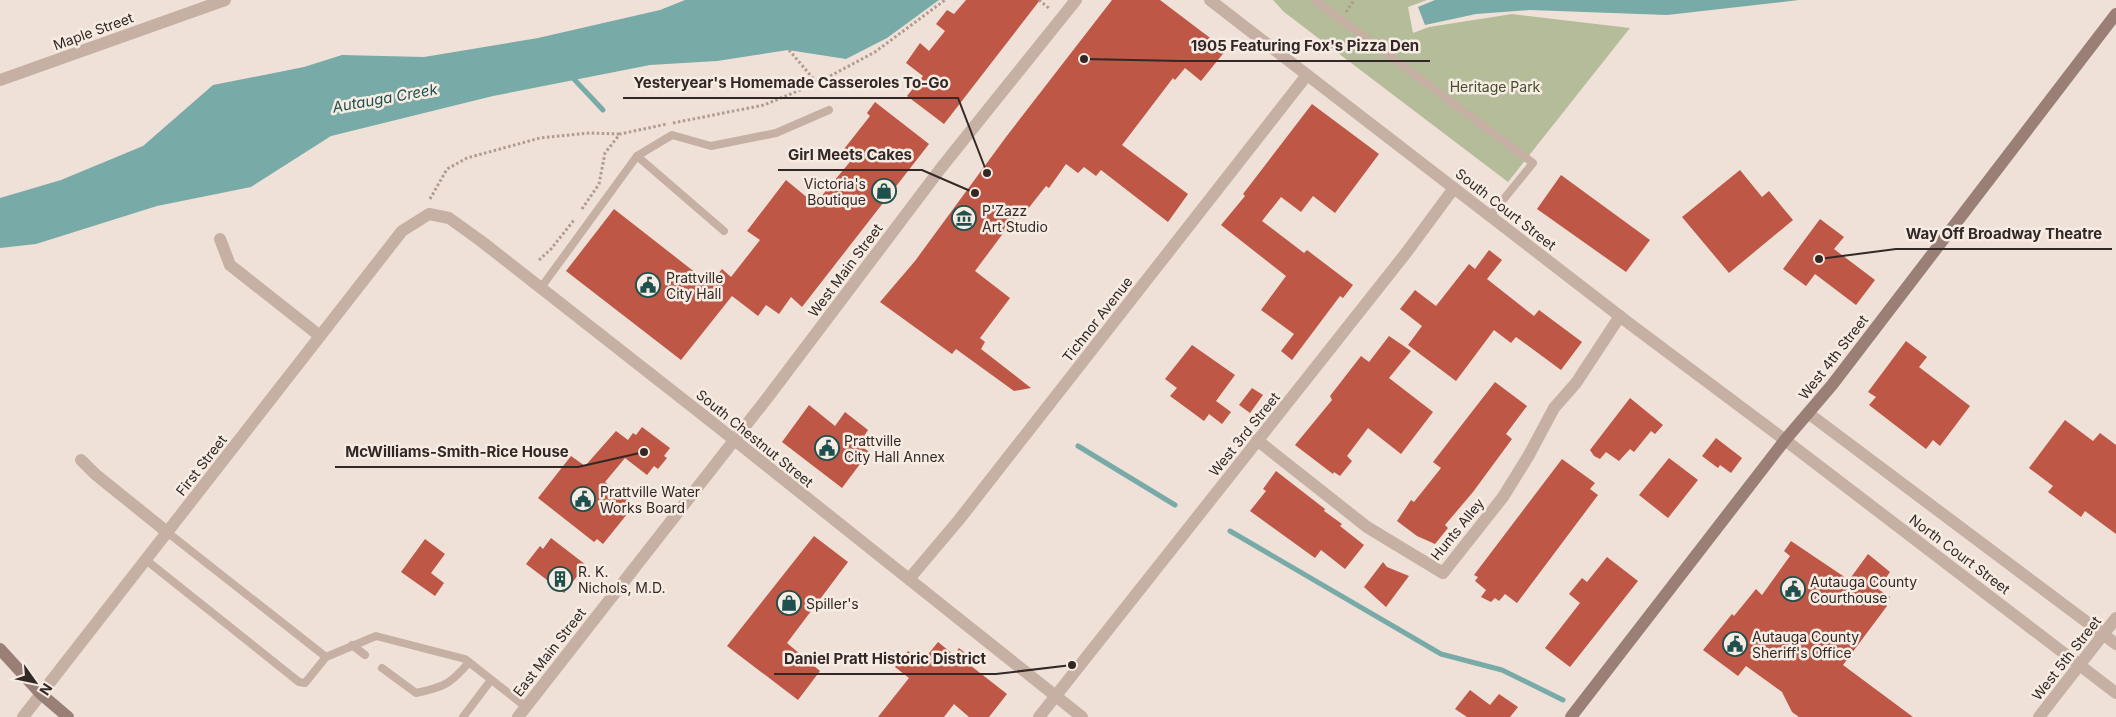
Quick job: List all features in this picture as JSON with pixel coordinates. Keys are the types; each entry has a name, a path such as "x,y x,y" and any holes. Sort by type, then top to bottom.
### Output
{"main road":[{"name":"West 4th Street","path":"1571,717 1785,440 1832,384 2116,14"},
{"path":"0,649 40,694 68,717"}],"street":[{"name":"Maple Street","path":"0,80 225,0"},
{"name":"South Court Street","path":"1210,0 1620,316 1785,440"},
{"name":"West Main Street","path":"733,439 768,397 941,168 1073,1"},
{"name":"Tichnor Avenue","path":"909,579 958,521 1307,75"},
{"name":"West 3rd Street","path":"1040,717 1388,275 1454,188"},
{"name":"South Chestnut Street","path":"402,231 429,214 449,218 733,439 1082,717"},
{"name":"First Street","path":"23,717 402,231"},
{"path":"220,239 230,265 320,336"},
{"name":"Hunts Alley","path":"1257,440 1367,527 1443,574 1503,497 1529,455 1554,408 1586,369 1620,316"},
{"name":"North Court Street","path":"1808,413 2116,644"},
{"name":"East Main Street","path":"522,712 733,439"},
{"name":"North Court Street","path":"1785,440 2116,694"},
{"path":"81,460 95,474 167,532"},
{"name":"West 5th Street","path":"2039,717 2116,618"}],"lane":[{"path":"1315,0 1533,163 1490,216"},
{"path":"540,289 637,156 672,135 711,146 776,133 829,110"},
{"path":"637,156 724,231"},
{"path":"167,532 326,657"},
{"path":"146,560 299,682 305,683 326,657 376,636 465,659 491,680 522,712"},
{"path":"352,646 365,655"},
{"path":"382,668 416,692 436,688 454,680 469,662"},
{"path":"463,717 491,680"}],"path":[{"path":"788,50 817,83 875,52 945,0"},
{"path":"1039,0 1050,9"},
{"path":"430,199 447,169 466,158 540,138 590,133 620,134"}],"green space":[{"name":"Heritage Park","path":"1273,0 1427,0 1408,7 1413,33 1429,27 1512,14 1630,28 1508,182 1284,12"}],"water":[{"name":"Autauga Creek","path":"685,0 939,0 887,38 846,59 788,50 717,61 650,65 493,96 331,136 251,187 157,206 36,244 0,248 0,198 61,180 143,146 213,85 304,67 342,55 424,57 538,38 660,10"},
{"path":"1435,0 1799,0 1667,15 1530,10 1476,14 1425,25 1418,7"}],"building":[{"path":"966,0 1040,0 944,124 907,96 923,76 906,63 920,43 929,51 945,31 936,24 947,10 954,14"},
{"path":"1112,0 1160,0 1226,50 1201,81 1185,68 1175,80 1173,78 1122,145 1188,194 1168,222 1101,170 1096,176 1084,167 1078,173 1066,164 1049,188 1046,186 1020,219 1016,216 975,271 1010,298 980,338 985,342 981,349 1031,388 1014,391 956,349 952,354 880,302 915,261 1006,137"},
{"path":"875,102 929,144 802,307 791,297 779,314 766,305 758,316 732,296 681,360 566,271 614,209 710,284 722,269 731,277 760,240 747,231 786,180 815,204 854,157 844,149 870,116 867,113"},
{"path":"1312,104 1379,154 1335,213 1313,196 1301,212 1281,197 1262,221 1304,253 1307,250 1353,285 1343,298 1340,296 1292,360 1281,351 1294,334 1261,310 1286,276 1221,225 1245,196 1243,194"},
{"path":"1740,170 1762,197 1769,191 1793,220 1729,273 1682,217"},
{"path":"1561,175 1650,240 1626,272 1537,209"},
{"path":"1820,219 1844,237 1834,249 1875,280 1856,305 1815,274 1806,286 1783,269"},
{"path":"1489,250 1502,260 1487,279 1534,316 1539,310 1582,342 1561,370 1516,337 1511,343 1494,330 1456,381 1408,345 1422,326 1400,309 1415,290 1436,306 1469,264 1475,269"},
{"path":"1389,336 1411,351 1389,378 1433,412 1401,454 1368,428 1347,456 1352,461 1340,476 1334,472 1333,474 1295,445 1332,400 1330,396 1361,356 1369,362"},
{"path":"1906,341 1927,357 1919,367 1970,406 1940,446 1933,440 1926,449 1869,405 1876,397 1868,392"},
{"path":"1192,345 1235,375 1216,401 1231,412 1222,424 1209,414 1204,421 1170,396 1177,388 1165,379"},
{"path":"1495,382 1527,406 1506,434 1512,439 1473,492 1445,525 1448,528 1435,544 1417,536 1397,521 1411,500 1414,502 1441,468 1433,462"},
{"path":"1252,388 1263,395 1250,413 1239,405"},
{"path":"1630,398 1663,425 1655,434 1651,431 1634,452 1630,449 1619,461 1606,452 1600,459 1594,456 1590,450"},
{"name":"Prattville City Hall Annex","path":"809,405 835,426 845,412 868,430 859,444 869,452 842,488 782,442"},
{"path":"2065,420 2093,441 2100,433 2116,445 2116,534 2085,511 2081,517 2048,492 2053,486 2029,468"},
{"name":"Prattville Water Works Board","path":"642,427 670,448 664,456 667,458 658,469 654,466 647,475 625,458 605,482 628,500 626,503 632,508 603,544 597,539 594,542 538,498 571,456 585,466 616,431 628,440 633,433 636,435"},
{"path":"1716,438 1742,458 1731,473 1720,465 1718,468 1702,456"},
{"path":"1669,458 1698,480 1668,518 1639,495"},
{"path":"1562,459 1595,483 1590,489 1598,495 1517,603 1505,594 1499,601 1495,598 1491,602 1481,597 1486,590 1475,581 1478,577 1474,575"},
{"path":"1276,471 1325,509 1324,511 1342,524 1340,526 1364,545 1345,569 1321,550 1315,558 1250,511 1266,491 1263,489"},
{"name":"Spiller's","path":"814,536 848,562 787,643 820,671 798,700 727,646"},
{"name":"R. K. Nichols, M.D.","path":"551,538 586,565 564,593 526,564 540,546 543,549"},
{"path":"425,539 445,554 431,573 444,583 435,596 401,572"},
{"path":"1791,541 1849,580 1868,554 1890,572 1878,589 1890,597 1885,604 1887,606 1843,665 1913,717 1799,717 1792,712 1782,692 1746,666 1738,676 1703,650 1732,614 1734,616 1756,589 1762,595 1790,556 1784,551"},
{"path":"1607,557 1638,581 1570,667 1545,648 1580,603 1569,594 1582,578 1587,582"},
{"path":"1383,562 1387,567 1409,576 1386,607 1364,587"},
{"path":"938,642 954,655 959,648 970,657 966,662 1007,694 989,717 969,717 954,704 944,717 878,717 909,678 895,667 908,651 922,662"},
{"path":"1470,690 1490,705 1499,694 1518,707 1510,717 1467,717 1455,709"}],"waterway":[{"path":"571,76 603,110"},
{"path":"1078,446 1175,505"},
{"path":"1230,531 1441,654 1502,670 1563,700"}],"place":[{"name":"1905 Featuring Fox's Pizza Den","path":"1084,59"},
{"name":"Yesteryear's Homemade Casseroles To-Go","path":"987,173"},
{"name":"Victoria's Boutique","path":"884,191"},
{"name":"Girl Meets Cakes","path":"975,193"},
{"name":"P'Zazz Art Studio","path":"964,218"},
{"name":"Way Off Broadway Theatre","path":"1819,259"},
{"name":"Prattville City Hall","path":"648,285"},
{"name":"Prattville City Hall Annex","path":"827,448"},
{"name":"McWilliams-Smith-Rice House","path":"644,452"},
{"name":"Prattville Water Works Board","path":"583,499"},
{"name":"R. K. Nichols, M.D.","path":"560,579"},
{"name":"Autauga County Courthouse","path":"1793,589"},
{"name":"Spiller's","path":"789,603"},
{"name":"Autauga County Sheriff's Office","path":"1735,644"},
{"name":"Daniel Pratt Historic District","path":"1072,665"}]}
